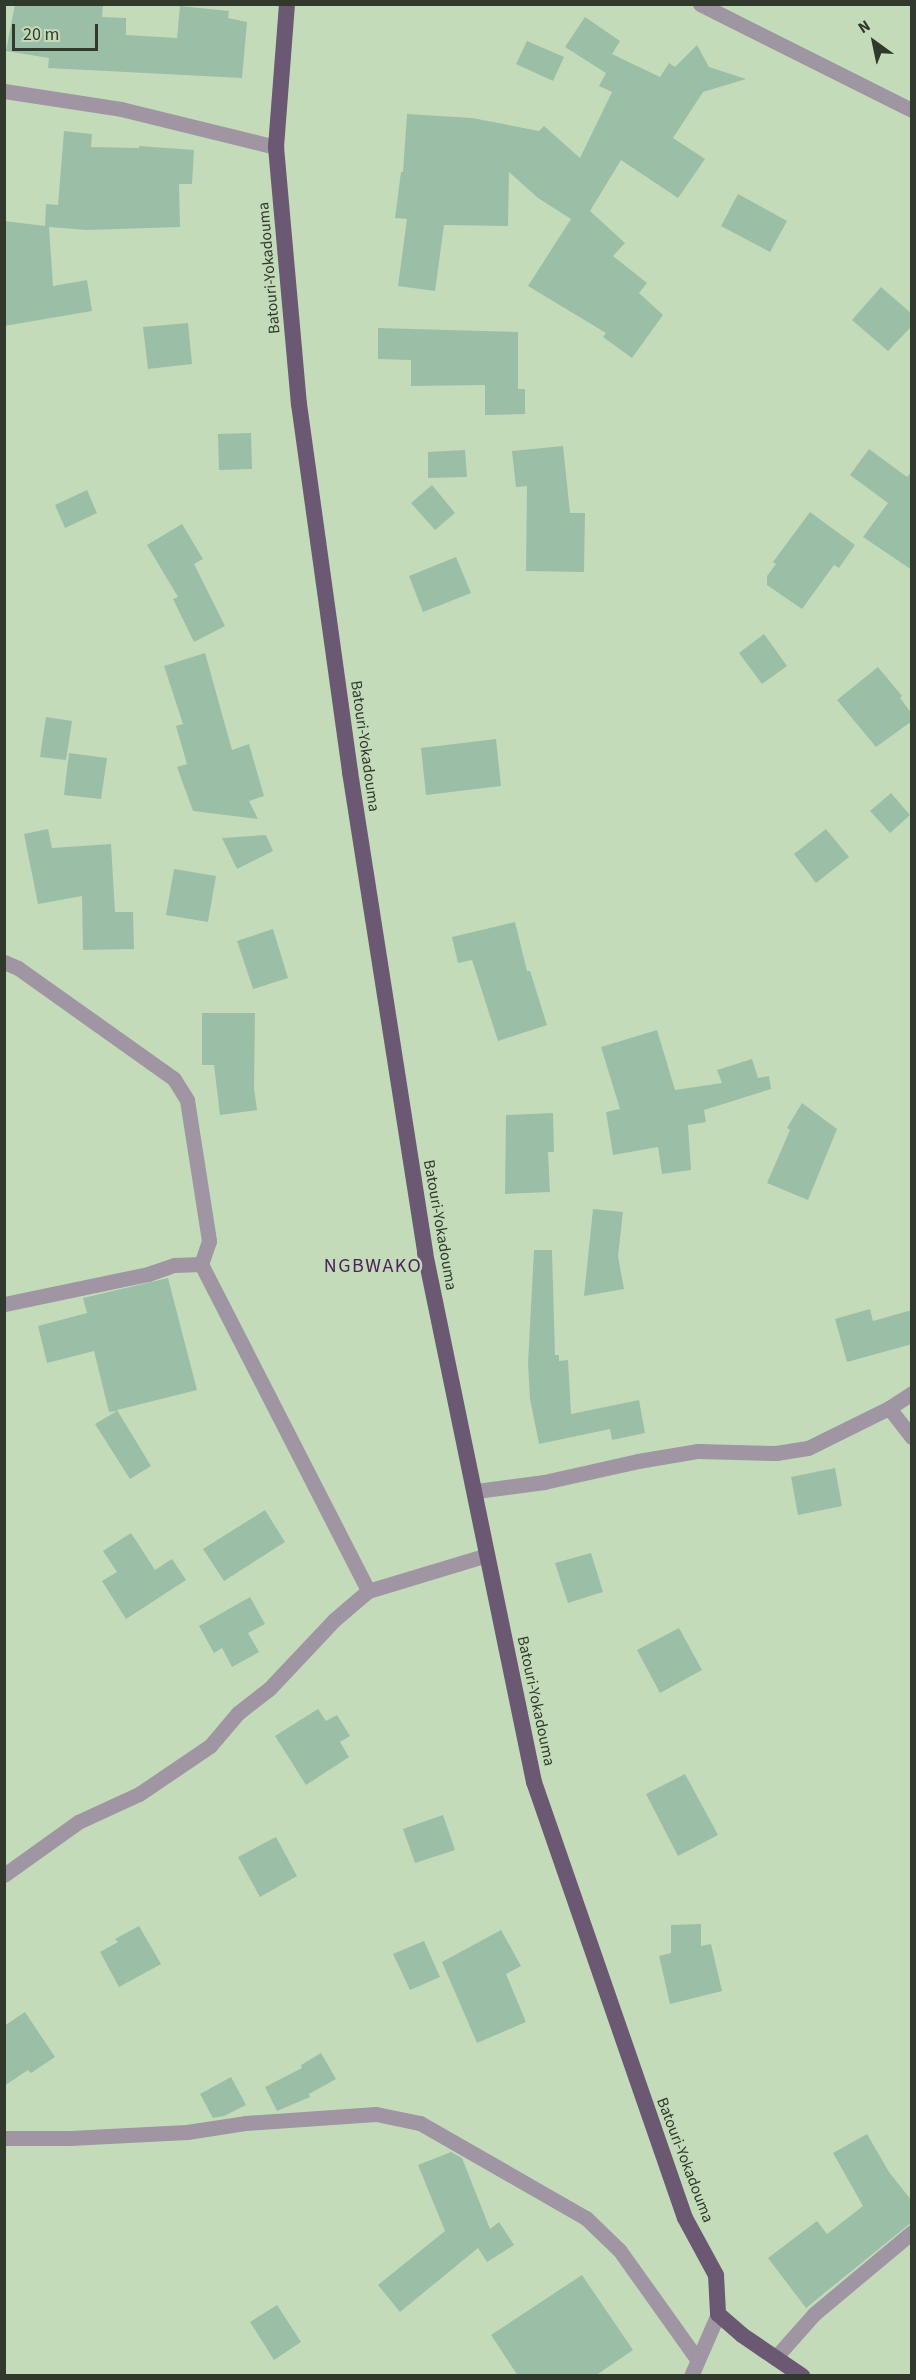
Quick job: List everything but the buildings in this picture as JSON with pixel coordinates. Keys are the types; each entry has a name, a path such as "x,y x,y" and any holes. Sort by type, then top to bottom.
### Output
{"highway":[{"name":"Batouri-Yokadouma","path":"286,4 276,147 299,404 350,772 425,1253 476,1491 534,1782 681,2207 716,2275 718,2314"},
{"path":"718,2314 802,2376"}],"street":[{"path":"700,4 912,110"},
{"path":"4,91 121,109 276,147"},
{"path":"9,968 174,1079 188,1100 209,1241 201,1264 368,1591"},
{"path":"4,1304 148,1274 174,1266 201,1264"},
{"path":"476,1491 544,1482 638,1461 698,1451 776,1453 808,1448 889,1408 912,1393"},
{"path":"889,1408 912,1437"},
{"path":"4,1875 78,1822 139,1794 210,1746 238,1713 269,1689 334,1620 368,1591 487,1555"},
{"path":"4,2138 70,2139 187,2132 246,2123 376,2114 420,2123 586,2218 620,2251 697,2359"},
{"path":"775,2358 814,2314 912,2232"},
{"path":"691,2376 718,2314"}],"district":[{"name":"NGBWAKO","path":"373,1266"}]}
